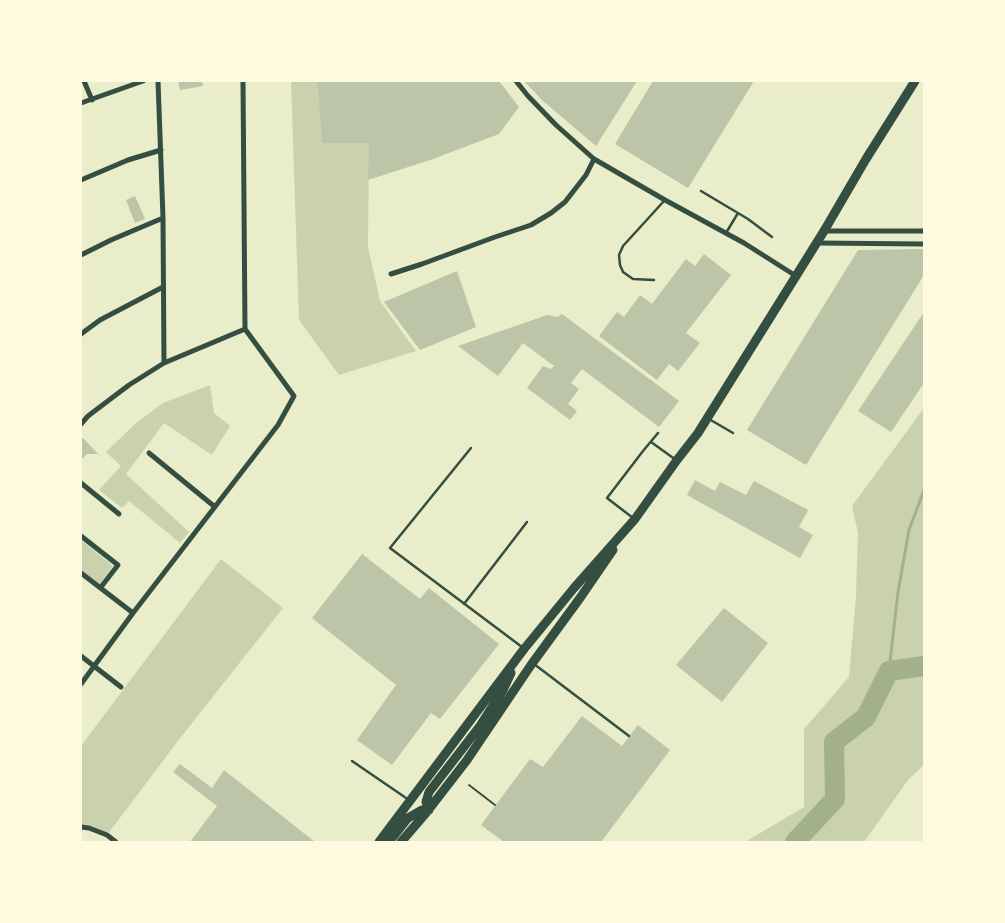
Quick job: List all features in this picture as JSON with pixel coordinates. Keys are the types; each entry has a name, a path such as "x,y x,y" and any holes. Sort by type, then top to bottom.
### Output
{"main road":[{"path":"401,842 429,810 467,760 533,663 698,433 915,81"},
{"path":"379,842 524,649 574,588 635,519"},
{"path":"429,810 426,802 429,792 480,726 524,649"},
{"path":"389,842 408,818 422,810 429,810"}],"street":[{"path":"84,81 92,100"},
{"path":"81,103 144,81"},
{"path":"158,81 163,218 164,362"},
{"path":"81,684 133,613 278,425 294,396 245,329 243,81"},
{"path":"516,81 556,126 594,159 744,243 796,276"},
{"path":"81,180 128,160 161,150"},
{"path":"391,274 531,225 565,202 586,175 594,159"},
{"path":"81,255 163,218"},
{"path":"824,231 924,231"},
{"path":"816,243 924,244"},
{"path":"81,334 100,320 163,287"},
{"path":"81,424 88,416 129,385 164,362 245,329"},
{"path":"149,453 215,507"},
{"path":"81,483 120,514"},
{"path":"81,536 118,565 101,587"},
{"path":"81,573 133,613"},
{"path":"81,656 121,687"},
{"path":"81,828 89,828 107,835 116,842"}],"lane":[{"path":"701,191 748,219 772,237"},
{"path":"654,280 632,279 623,272 619,255 623,246 665,200"},
{"path":"726,233 738,213"},
{"path":"707,418 733,433"},
{"path":"635,519 607,498 658,433"},
{"path":"650,442 677,460"},
{"path":"471,448 390,548 524,649"},
{"path":"464,604 527,522"},
{"path":"533,663 629,736"},
{"path":"352,761 410,801"}],"path":[{"path":"469,785 495,805"}],"green space":[{"path":"291,81 317,81 322,143 369,143 368,247 380,301 416,351 339,375 299,320"},
{"path":"210,385 214,413 230,426 212,455 164,423 126,474 189,532 180,543 129,501 122,508 99,490 121,466 106,452 136,423 163,403"},
{"path":"924,408 924,765 908,780 864,842 745,842 804,807 804,729 849,677 856,595 858,533 852,506"},
{"path":"81,540 113,566 99,585 81,572"},
{"path":"221,559 283,608 181,737 107,835 81,827 81,746"}],"building":[{"path":"178,81 202,81 203,86 180,90"},
{"path":"317,81 499,81 519,107 499,134 433,159 368,180 369,143 322,143"},
{"path":"524,81 637,81 596,146 543,101"},
{"path":"653,81 754,81 688,188 615,144"},
{"path":"135,196 145,219 135,223 126,200"},
{"path":"924,249 924,275 806,465 747,430 858,250"},
{"path":"704,254 731,275 686,333 700,343 678,371 669,364 657,380 599,336 617,312 624,317 640,295 652,304 686,259 695,266"},
{"path":"457,271 476,327 420,350 384,302"},
{"path":"924,312 924,383 891,432 858,411"},
{"path":"562,314 679,401 659,427 582,369 571,383 579,389 568,404 577,411 570,420 527,388 543,366 551,369 554,366 523,343 498,376 458,346 547,315 557,317"},
{"path":"83,438 98,454 87,454 81,460 81,440"},
{"path":"695,480 715,491 720,482 746,495 754,481 808,510 799,527 813,535 800,558 687,495"},
{"path":"362,554 420,599 429,588 499,644 440,719 431,713 392,765 357,740 396,685 312,618"},
{"path":"724,608 768,643 722,702 676,665"},
{"path":"582,716 622,746 638,725 670,750 601,842 504,842 481,825 530,759 543,767"},
{"path":"180,764 212,788 224,770 315,842 190,842 217,806 173,772"}],"waterway":[{"path":"889,671 898,592 909,530 924,490"},
{"path":"795,842 835,799 834,742 866,717 889,671 924,666"}]}
